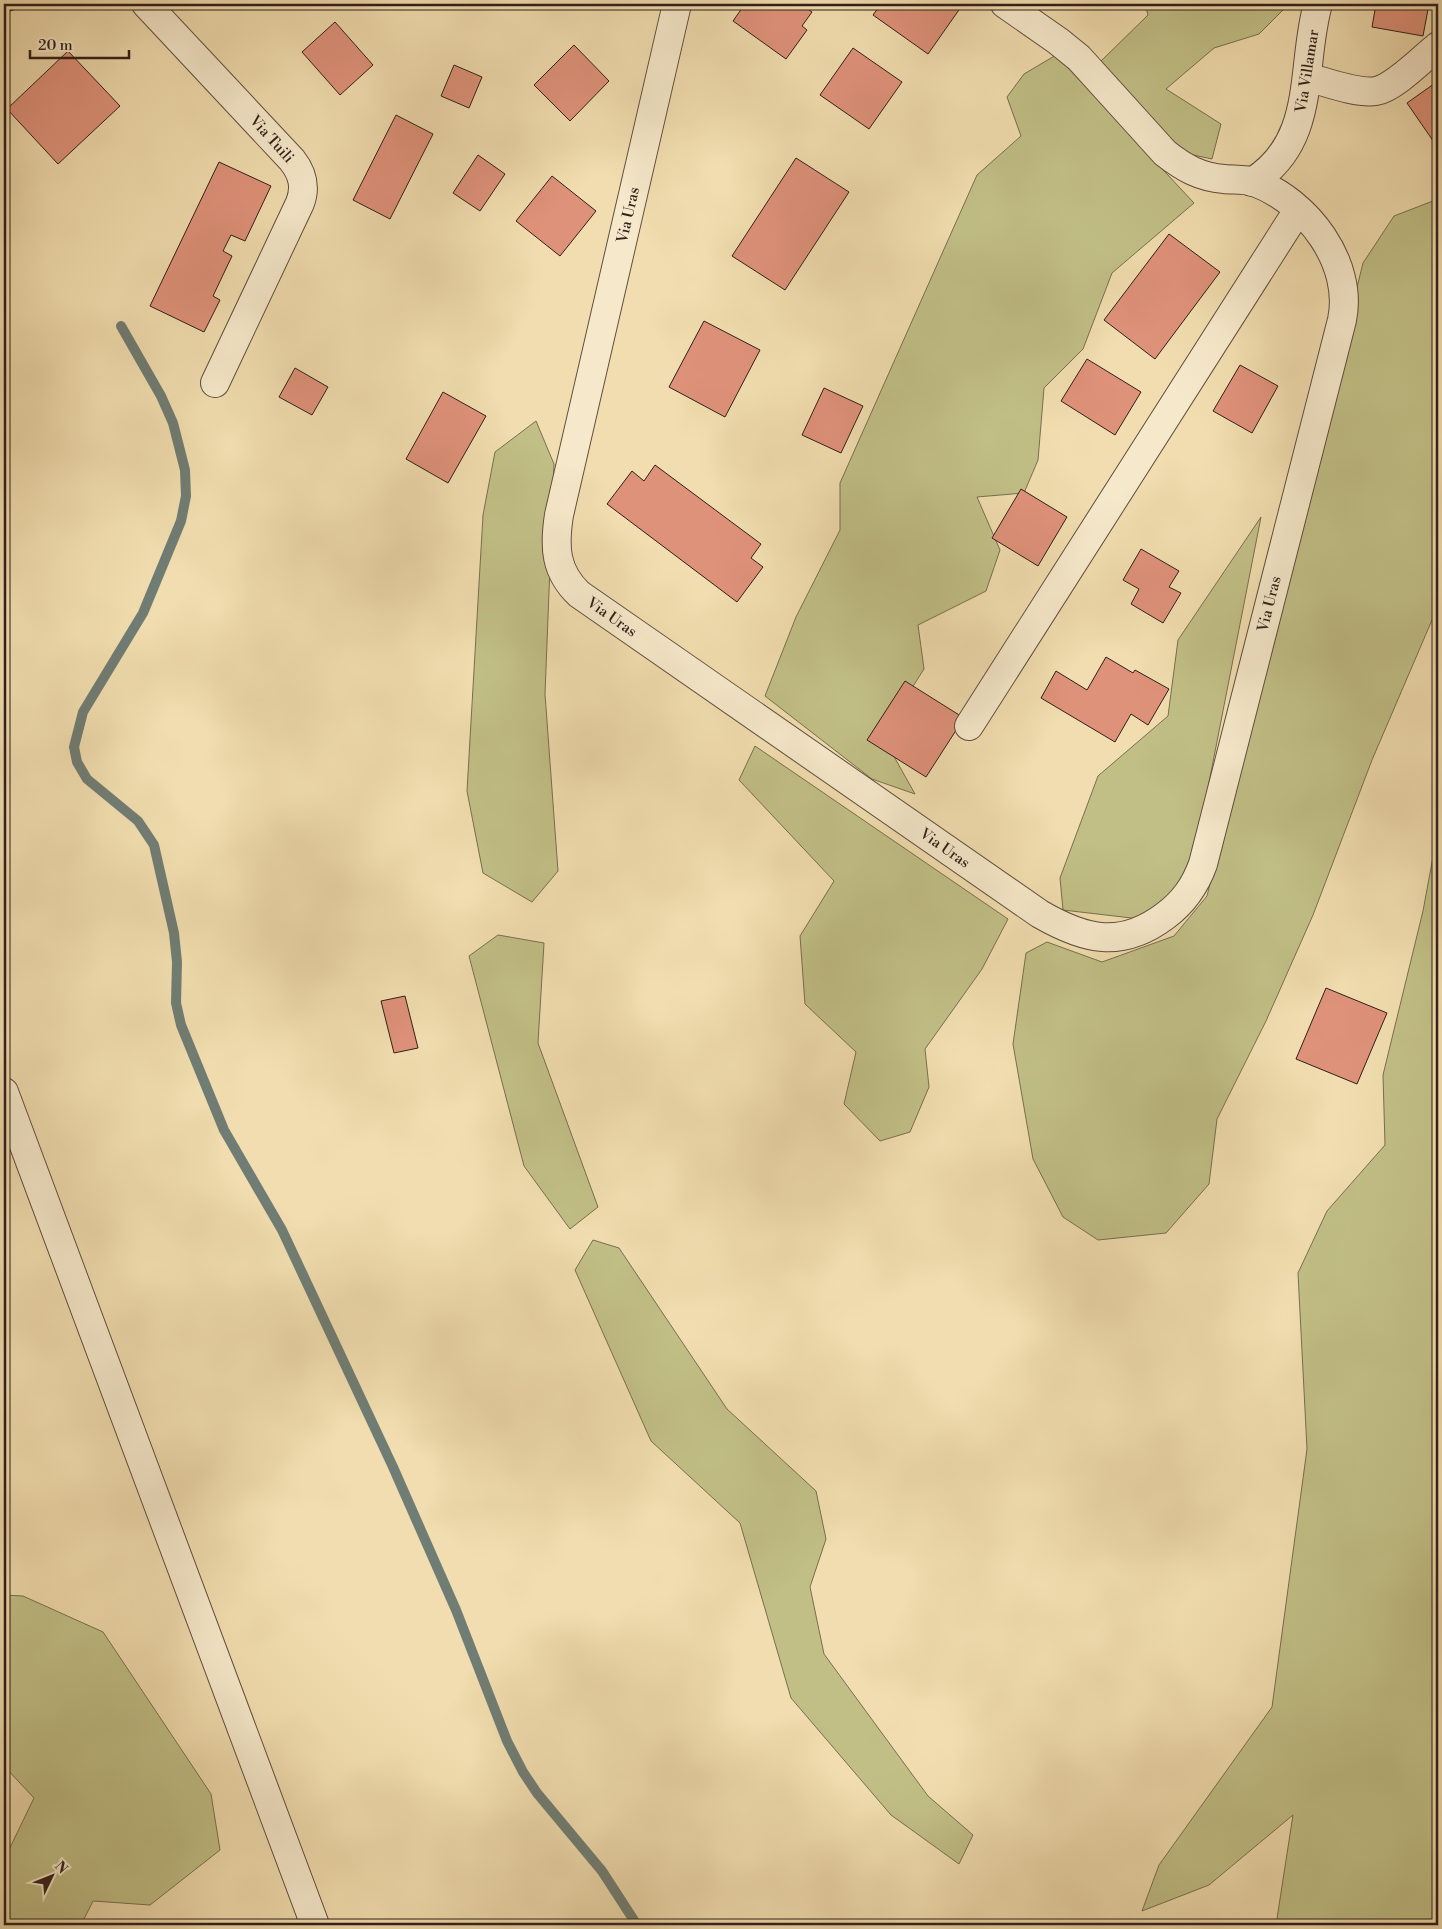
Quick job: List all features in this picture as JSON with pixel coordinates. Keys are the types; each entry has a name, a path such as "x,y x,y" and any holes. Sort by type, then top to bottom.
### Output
{"street":[{"name":"Via Tuili","path":"146,4 292,160 304,183 300,203 215,383"},
{"name":"Via Uras","path":"677,4 559,515 556,545 559,566 565,578 580,594 1040,914 1075,932 1112,938 1144,931 1183,901 1195,883 1203,864 1344,310 1344,288 1336,264 1318,233 1298,210 1277,194 1252,182 1204,176 1191,172 1178,163 1165,153 1099,79 1068,49 1005,4"},
{"name":"Via Villamar","path":"1252,182 1275,164 1292,138 1300,116 1318,4"},
{"path":"1307,77 1361,90 1377,91 1391,84 1438,46"},
{"path":"969,726 1298,210"},
{"path":"4,1092 315,1925"}],"shaded area":[{"path":"1145,4 1289,4 1259,34 1214,48 1166,89 1221,124 1212,159 1184,153 1101,61 1148,15"},
{"path":"1056,55 1194,203 1112,273 1083,349 1044,388 1038,460 1024,493 977,497 1000,550 986,591 918,625 924,669 882,735 915,794 872,779 765,696 796,617 840,530 840,483 977,175 1021,136 1007,97 1024,74"},
{"path":"1438,199 1438,606 1372,760 1313,915 1266,1021 1217,1119 1209,1184 1166,1233 1098,1240 1063,1217 1033,1159 1013,1044 1026,953 1047,942 1102,962 1174,936 1207,896 1363,263 1394,216"},
{"path":"536,421 554,464 545,694 558,871 532,902 483,873 467,791 483,515 495,452"},
{"path":"1261,517 1193,864 1185,882 1140,919 1063,910 1060,878 1098,776 1168,716 1178,640"},
{"path":"755,746 1008,919 982,969 925,1049 929,1087 910,1132 880,1141 844,1104 856,1052 805,1004 800,936 834,881 739,780"},
{"path":"1438,830 1438,1925 1276,1925 1293,1815 1209,1885 1142,1911 1159,1865 1272,1707 1307,1449 1298,1273 1327,1211 1385,1145 1383,1075 1423,911"},
{"path":"498,935 544,943 538,1043 598,1207 570,1229 524,1166 469,956"},
{"path":"593,1240 619,1248 727,1409 816,1491 826,1539 810,1587 824,1654 928,1796 973,1835 959,1864 891,1815 791,1698 740,1523 651,1441 575,1270"},
{"path":"4,1595 23,1596 103,1632 211,1794 220,1850 150,1905 93,1901 81,1925 4,1925 4,1860 34,1798 4,1766"}],"building":[{"path":"4,4 31,4 4,13"},
{"path":"745,4 801,4 812,12 802,26 807,30 786,59 733,21"},
{"path":"881,4 956,4 961,7 928,54 873,15"},
{"path":"1376,4 1429,4 1423,36 1372,27"},
{"path":"335,22 373,65 340,95 302,52"},
{"path":"574,45 609,81 570,121 534,85"},
{"path":"853,48 902,82 869,129 820,95"},
{"path":"68,51 120,106 58,164 7,109"},
{"path":"454,65 482,77 469,108 441,96"},
{"path":"1438,81 1438,148 1407,103"},
{"path":"396,115 433,134 390,219 353,200"},
{"path":"478,155 505,174 480,211 453,193"},
{"path":"796,158 849,192 785,290 732,256"},
{"path":"219,162 271,186 245,241 231,235 223,251 232,256 213,296 220,300 204,332 150,306"},
{"path":"552,176 596,211 560,256 516,221"},
{"path":"1169,234 1220,272 1155,359 1104,320"},
{"path":"704,321 760,350 725,417 669,387"},
{"path":"1087,359 1141,392 1115,435 1061,401"},
{"path":"1240,365 1278,386 1252,433 1213,411"},
{"path":"295,368 328,387 312,415 279,397"},
{"path":"824,388 863,406 841,453 802,435"},
{"path":"443,392 486,416 448,483 406,459"},
{"path":"655,465 761,544 751,558 763,567 737,602 607,504 632,471 644,481"},
{"path":"1021,489 1067,517 1038,566 992,538"},
{"path":"1141,549 1179,571 1169,587 1181,593 1163,623 1131,604 1139,589 1123,580"},
{"path":"1106,657 1133,673 1135,670 1169,689 1148,725 1131,714 1115,742 1041,698 1056,671 1087,690"},
{"path":"905,681 964,718 926,777 867,740"},
{"path":"1326,988 1387,1013 1357,1084 1296,1059"},
{"path":"405,996 418,1048 394,1053 381,1001"}],"waterway":[{"path":"121,326 161,396 173,423 185,470 186,496 181,521 143,613 83,712 74,747 77,762 87,779 138,821 154,845 174,933 177,962 176,1003 181,1025 224,1130 282,1230 393,1467 456,1610 507,1741 523,1772 537,1793 602,1871 637,1925"}]}
